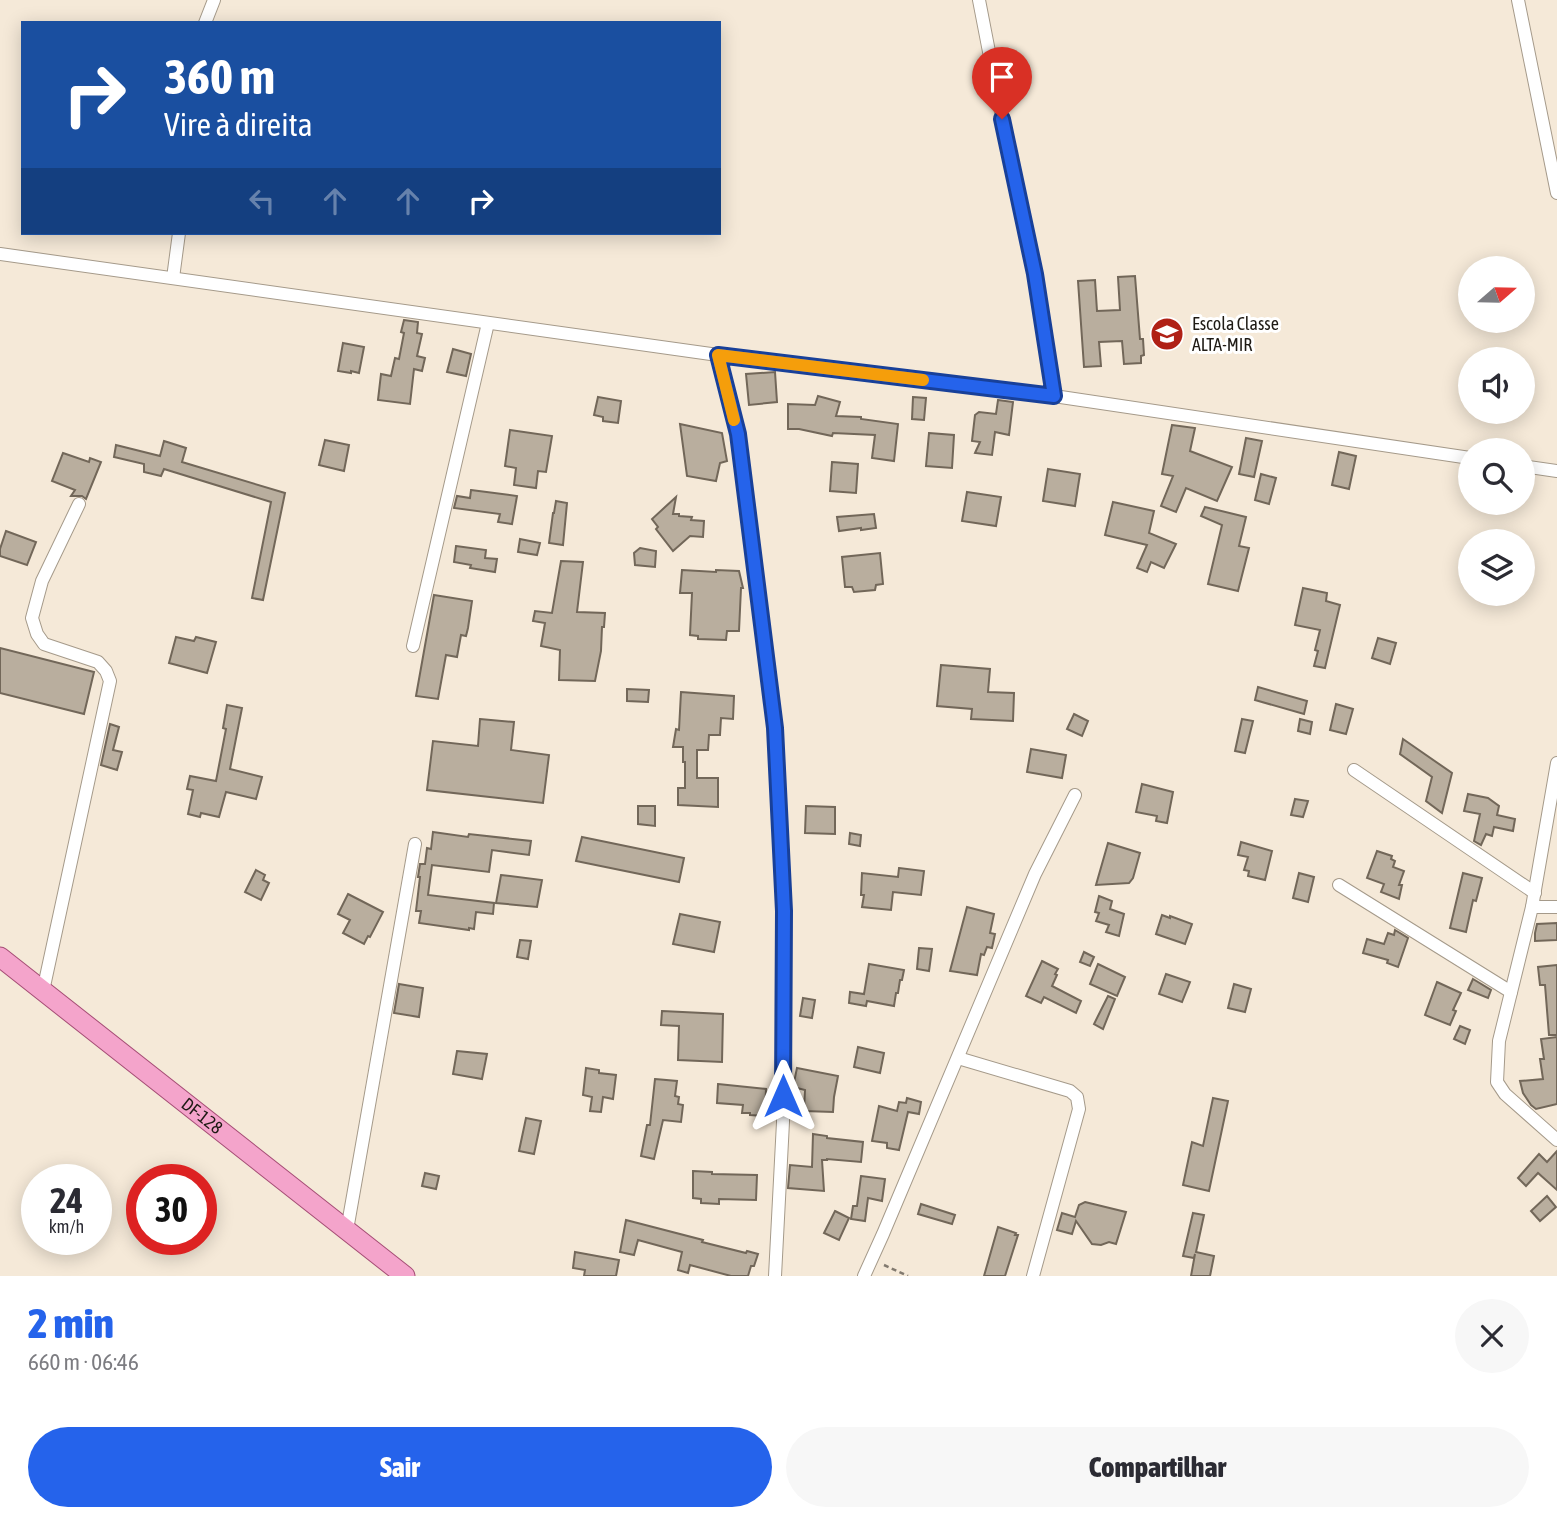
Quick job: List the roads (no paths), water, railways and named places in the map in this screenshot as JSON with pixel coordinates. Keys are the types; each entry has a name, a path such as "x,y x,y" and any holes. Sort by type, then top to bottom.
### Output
{"main road":[{"name":"DF-128","path":"0,957 405,1276"}],"street":[{"path":"206,21 214,0"},
{"path":"979,0 1035,274 1054,396"},
{"path":"1518,0 1557,193"},
{"path":"173,278 178,235"},
{"path":"0,254 718,355 1054,396 1458,456"},
{"path":"413,646 488,323"},
{"path":"718,355 738,434 775,728 784,911 783,1122 775,1276"},
{"path":"1535,468 1557,471"},
{"path":"43,991 110,681 98,662 44,644 37,634 32,618 42,581 79,504"},
{"path":"1557,763 1532,908 1499,1041 1497,1082 1504,1094 1557,1140"},
{"path":"1354,770 1535,893"},
{"path":"864,1276 1035,874 1075,795"},
{"path":"347,1230 415,844"},
{"path":"1339,885 1511,992"},
{"path":"1532,908 1557,906"},
{"path":"958,1058 1070,1091 1077,1097 1079,1109 1033,1276"}],"place":[{"name":"Escola Classe ALTA-MIR","path":"1167,334"}]}
